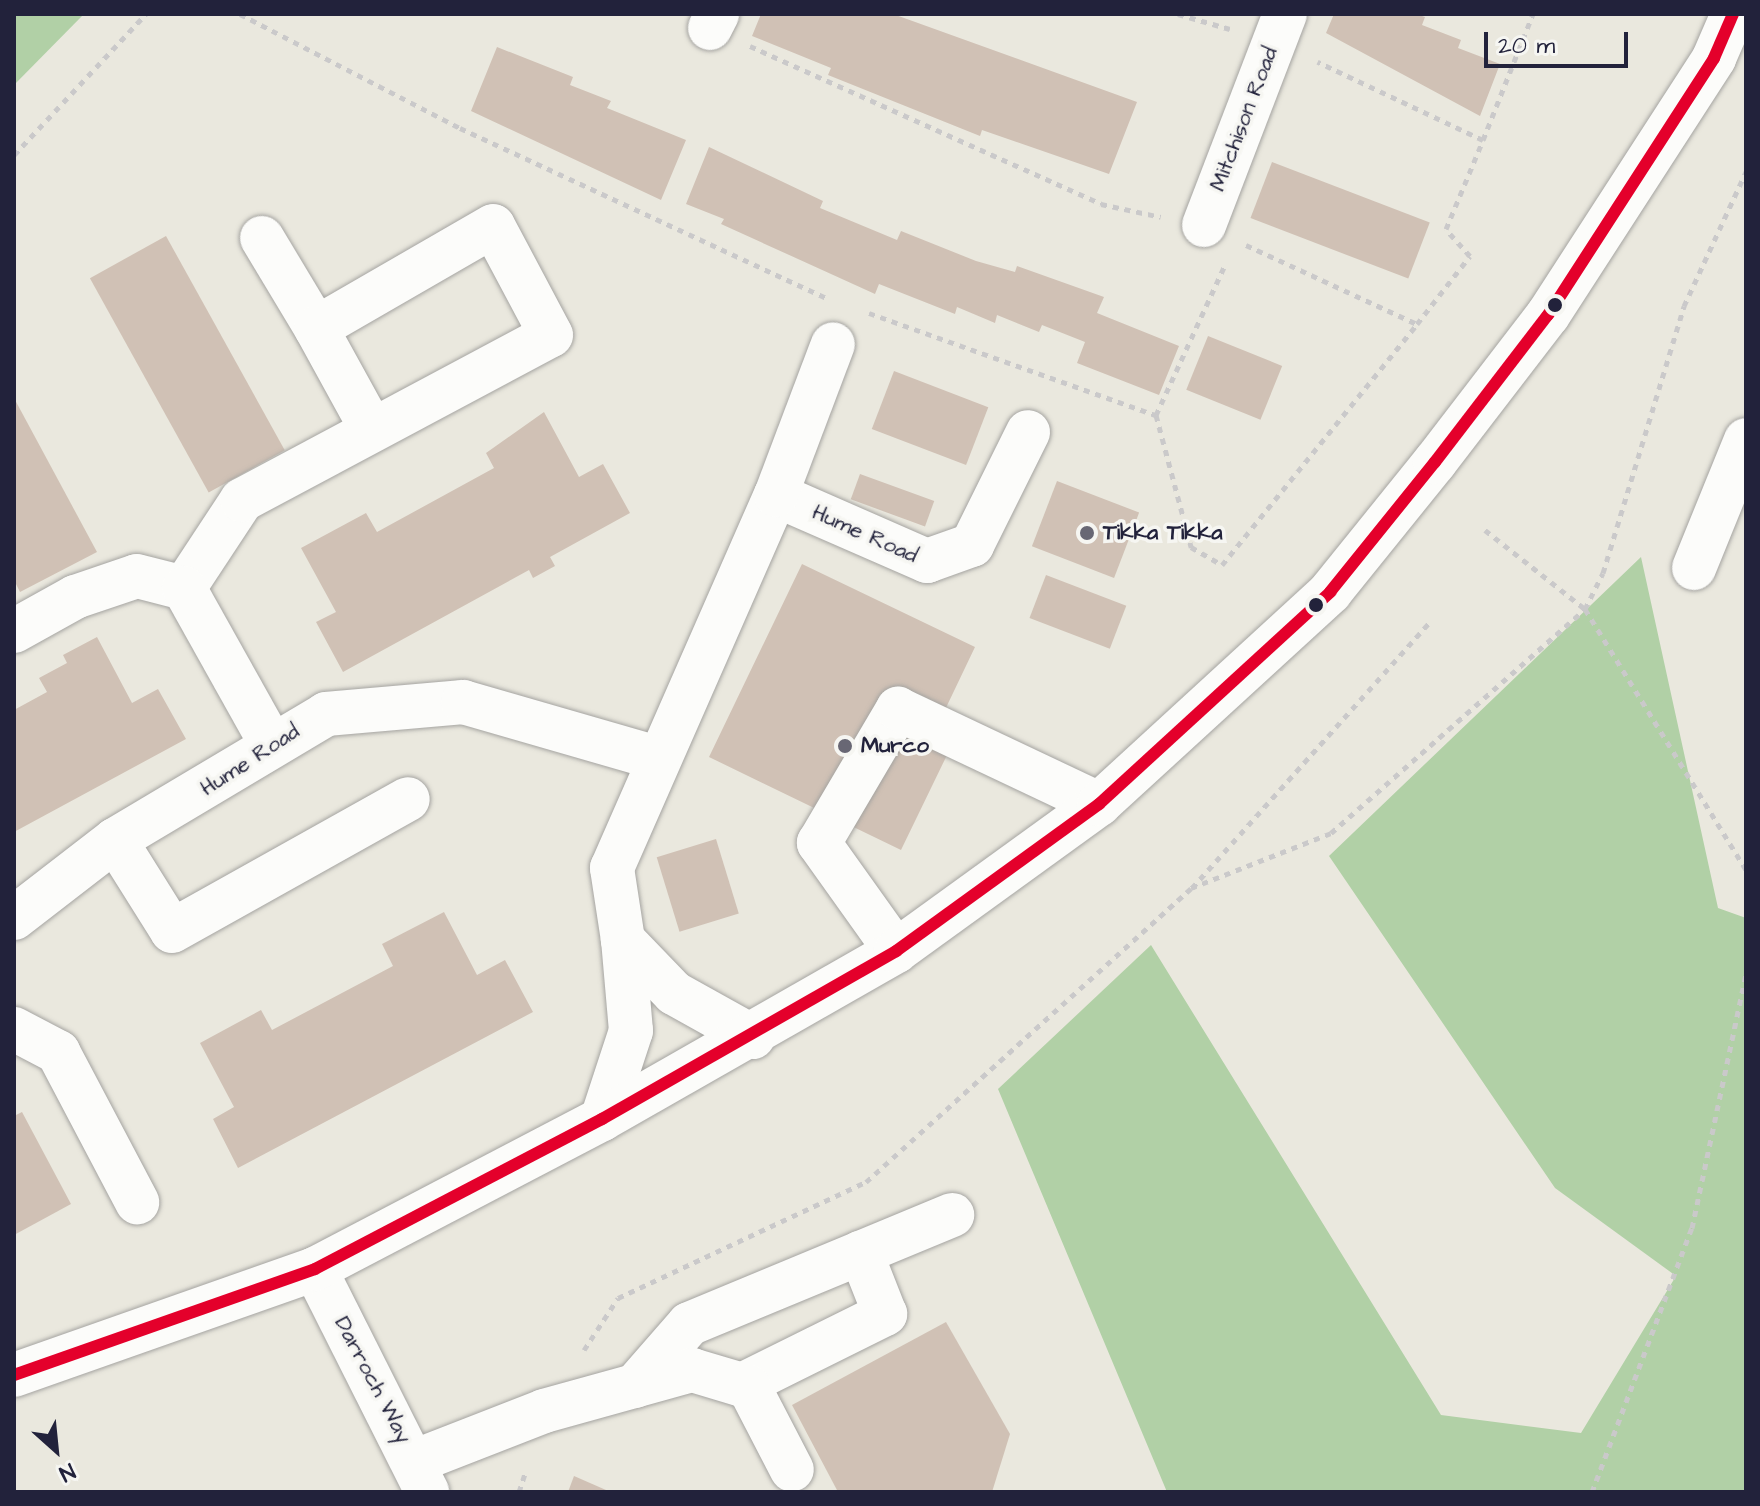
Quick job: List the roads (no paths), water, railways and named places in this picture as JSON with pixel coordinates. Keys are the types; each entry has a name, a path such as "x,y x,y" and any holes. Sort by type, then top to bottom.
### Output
{"street":[{"name":"Mitchison Road","path":"1217,240 1285,14"},
{"path":"14,1375 315,1269 602,1119 753,1037 896,951 1099,804 1330,592 1416,485 1548,315 1714,58 1733,14"},
{"path":"184,588 242,500 551,335 493,226 316,328"},
{"path":"262,238 372,430"},
{"path":"602,1119 631,1031 623,940 612,868 657,758 776,495 833,344"},
{"name":"Hume Road","path":"776,495 927,561 972,545 1028,432"},
{"path":"1694,568 1746,440"},
{"path":"14,631 75,597 137,576 184,588 270,742"},
{"name":"Hume Road","path":"14,918 115,840 270,742 326,714 463,702 657,758"},
{"path":"896,951 819,843 898,709 1099,804"},
{"path":"115,840 172,931 408,799"},
{"path":"623,940 674,993 753,1037"},
{"path":"14,1029 58,1052 137,1202"},
{"path":"635,1386 689,1324 952,1215"},
{"path":"742,1385 885,1314 861,1253"},
{"name":"Darroch Way","path":"315,1269 421,1476"},
{"path":"421,1476 544,1411 692,1370 742,1385 792,1470"}],"place":[{"name":"Tikka Tikka","path":"1087,533"},
{"name":"Murco","path":"845,746"}]}
